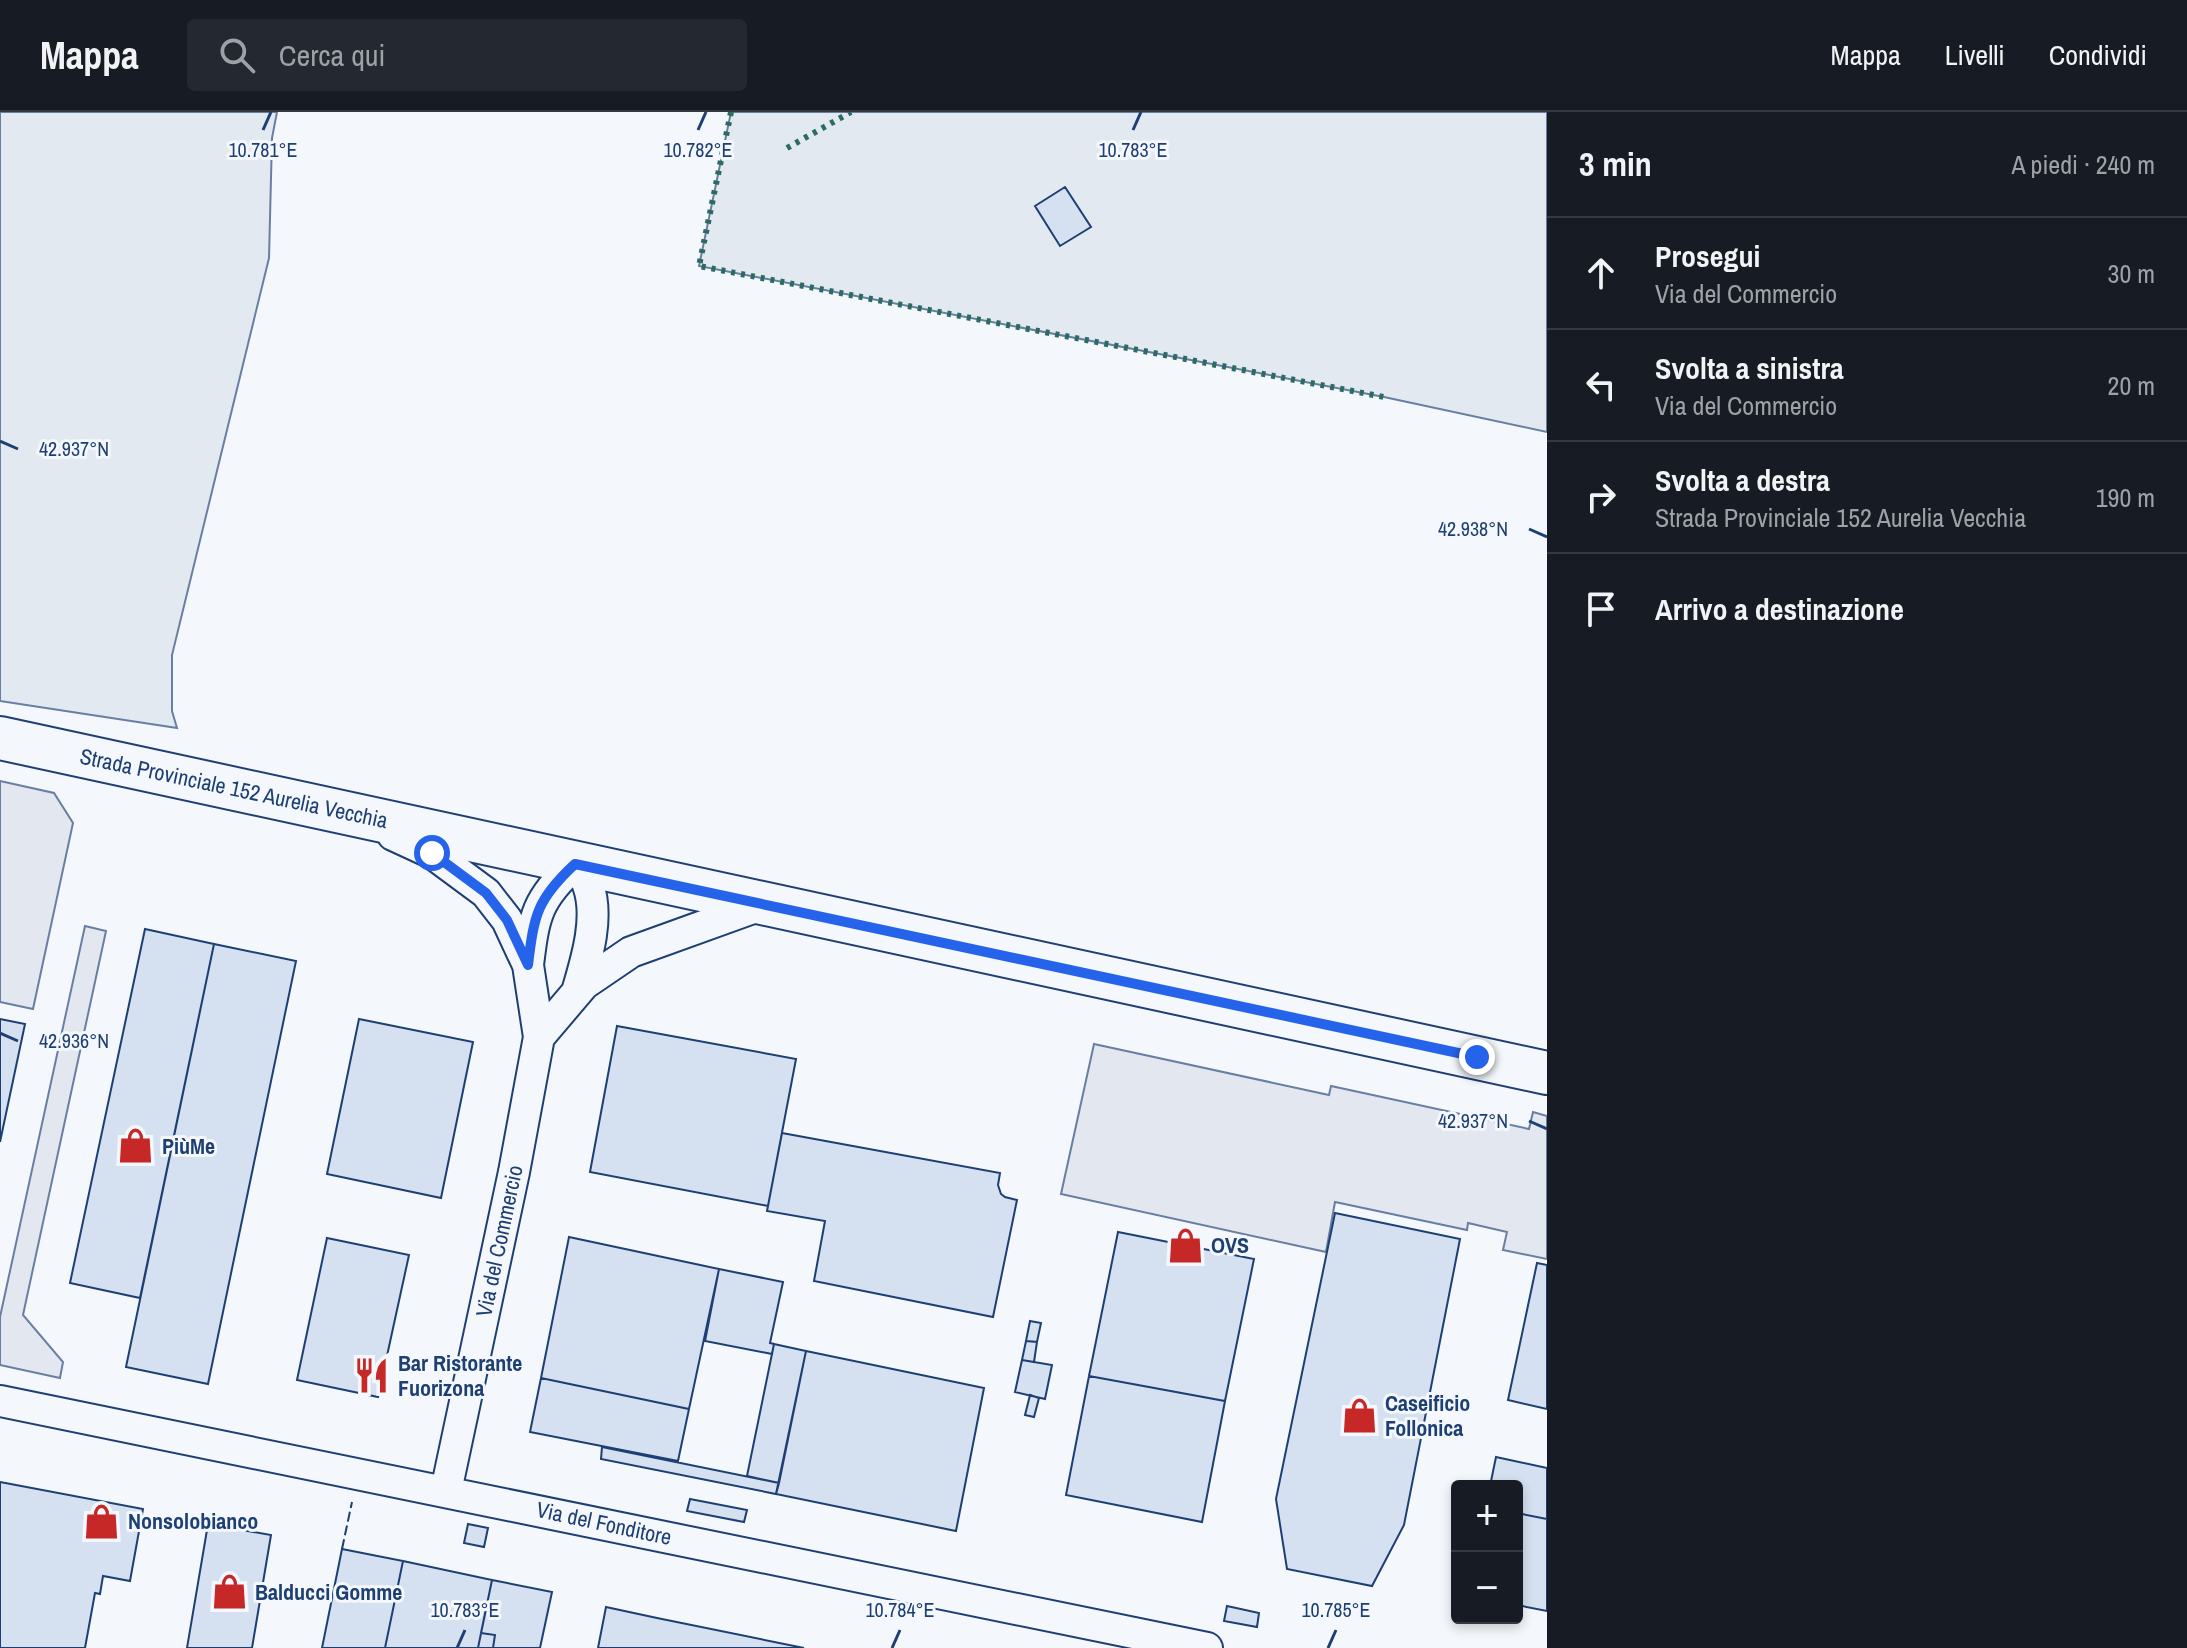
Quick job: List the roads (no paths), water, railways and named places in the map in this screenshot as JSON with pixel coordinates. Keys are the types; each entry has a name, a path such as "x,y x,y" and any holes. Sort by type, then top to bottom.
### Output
{"main road":[{"name":"Strada Provinciale 152 Aurelia Vecchia","path":"0,738 1547,1073"}],"street":[{"name":"Via del Commercio","path":"341,812 432,853 486,893 507,920 528,965"},
{"name":"Via del Commercio","path":"446,1491 514,1172 539,1037 528,965 533,926 545,895 575,864 588,885 591,903 591,940 577,992"},
{"name":"Via del Commercio","path":"539,1037 584,984 631,952 764,904"},
{"name":"Via del Fonditore","path":"0,1401 1207,1648"}],"place":[{"name":"PiùMe","path":"136,1146"},
{"name":"OVS","path":"1185,1245"},
{"name":"Bar Ristorante Fuorizona","path":"372,1376"},
{"name":"Caseificio Follonica","path":"1359,1416"},
{"name":"Nonsolobianco","path":"102,1521"},
{"name":"Balducci Gomme","path":"229,1592"}]}
